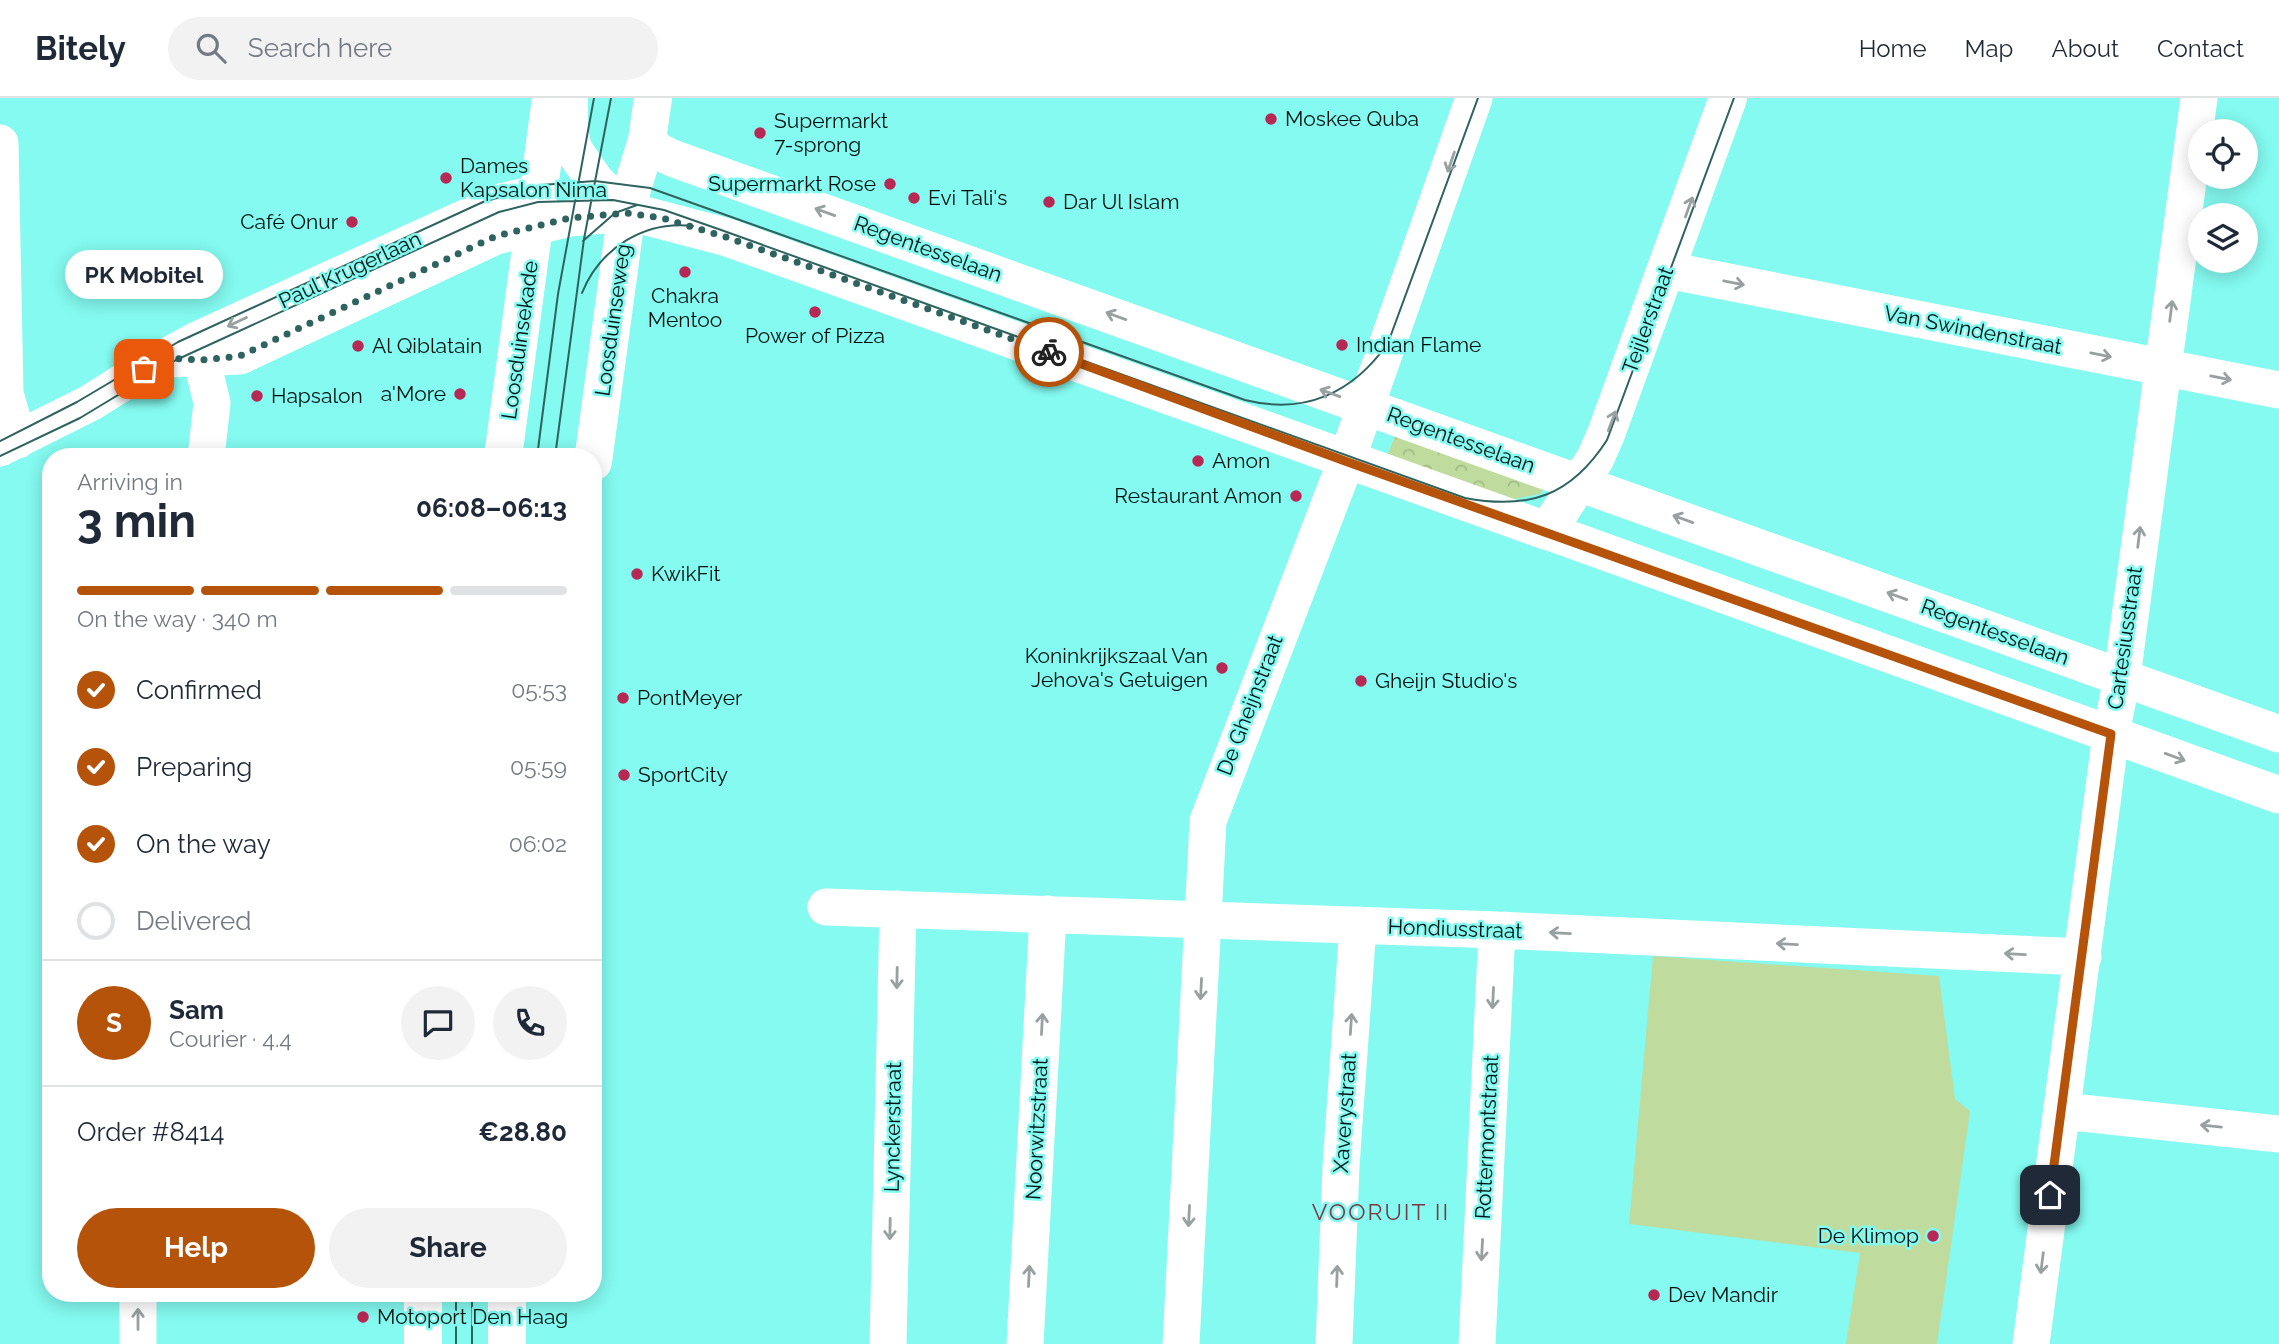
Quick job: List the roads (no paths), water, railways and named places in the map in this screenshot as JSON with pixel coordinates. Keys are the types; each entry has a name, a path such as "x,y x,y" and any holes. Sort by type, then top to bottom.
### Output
{"street":[{"name":"Loosduinsekade","path":"504,448 551,98"},
{"path":"569,98 569,130 573,149 595,181 627,213"},
{"name":"Loosduinseweg","path":"595,448 627,213 647,140 653,98"},
{"name":"De Gheijnstraat","path":"1181,1344 1205,845 1217,792 1345,461 1474,98"},
{"name":"Teijlerstraat","path":"1547,531 1580,482 1606,434 1728,98"},
{"name":"Cartesiusstraat","path":"2031,1344 2111,734 2122,677 2199,98"},
{"name":"Regentesselaan","path":"647,140 658,151 672,158 2279,734"},
{"path":"0,143 5,393 9,444"},
{"name":"Paul Krugerlaan","path":"9,444 90,403 163,358 200,350 500,202 538,209"},
{"path":"538,209 627,213 689,225 757,247 1345,461 1547,531 2279,795"},
{"name":"Van Swindenstraat","path":"1667,270 2279,390"},
{"path":"200,350 212,403 207,448"},
{"name":"Hondiusstraat","path":"827,907 1497,930 2083,957"},
{"name":"Lynckerstraat","path":"888,1344 898,909"},
{"name":"Noorwitzstraat","path":"1026,1344 1048,914"},
{"name":"Xaverystraat","path":"1334,1344 1341,1166 1358,925"},
{"name":"Rottermontstraat","path":"1477,1344 1497,930"},
{"path":"2063,1111 2279,1134"},
{"path":"138,1302 138,1344"},
{"path":"423,1302 423,1344"},
{"path":"507,1302 507,1344"}],"tram line":[{"path":"538,448 558,294 594,98"},
{"path":"556,448 584,239 611,98"},
{"path":"0,441 77,402 178,342 483,202 541,185 595,181 650,188 1245,400 1267,404 1307,402 1343,387 1359,375 1388,343 1478,98"},
{"path":"0,456 80,418 176,360 499,212 538,202 613,200 664,210 1465,498 1509,502 1529,500 1563,486 1579,474 1607,440 1734,98"},
{"path":"583,241 615,213 637,205"},
{"path":"582,293 600,263 626,240 658,228 693,226"},
{"path":"456,1302 456,1344"},
{"path":"472,1302 472,1344"}],"place":[{"name":"Moskee Quba","path":"1271,119"},
{"name":"Supermarkt 7-sprong","path":"760,133"},
{"name":"Dames Kapsalon Nima","path":"446,178"},
{"name":"Supermarkt Rose","path":"890,184"},
{"name":"Evi Tali's","path":"914,198"},
{"name":"Dar Ul Islam","path":"1049,202"},
{"name":"Café Onur","path":"352,222"},
{"name":"Chakra Mentoo","path":"685,272"},
{"name":"Power of Pizza","path":"815,312"},
{"name":"Indian Flame","path":"1342,345"},
{"name":"Al Qiblatain","path":"358,346"},
{"name":"PK Mobitel","path":"144,369"},
{"name":"a'More","path":"460,394"},
{"name":"Hapsalon","path":"257,396"},
{"name":"Amon","path":"1198,461"},
{"name":"Restaurant Amon","path":"1296,496"},
{"name":"KwikFit","path":"637,574"},
{"name":"Koninkrijkszaal Van Jehova's Getuigen","path":"1222,668"},
{"name":"Gheijn Studio's","path":"1361,681"},
{"name":"PontMeyer","path":"623,698"},
{"name":"SportCity","path":"624,775"},
{"name":"De Klimop","path":"1933,1236"},
{"name":"Dev Mandir","path":"1654,1295"},
{"name":"Motoport Den Haag","path":"363,1317"}],"district":[{"name":"VOORUIT II","path":"1381,1212"}]}
